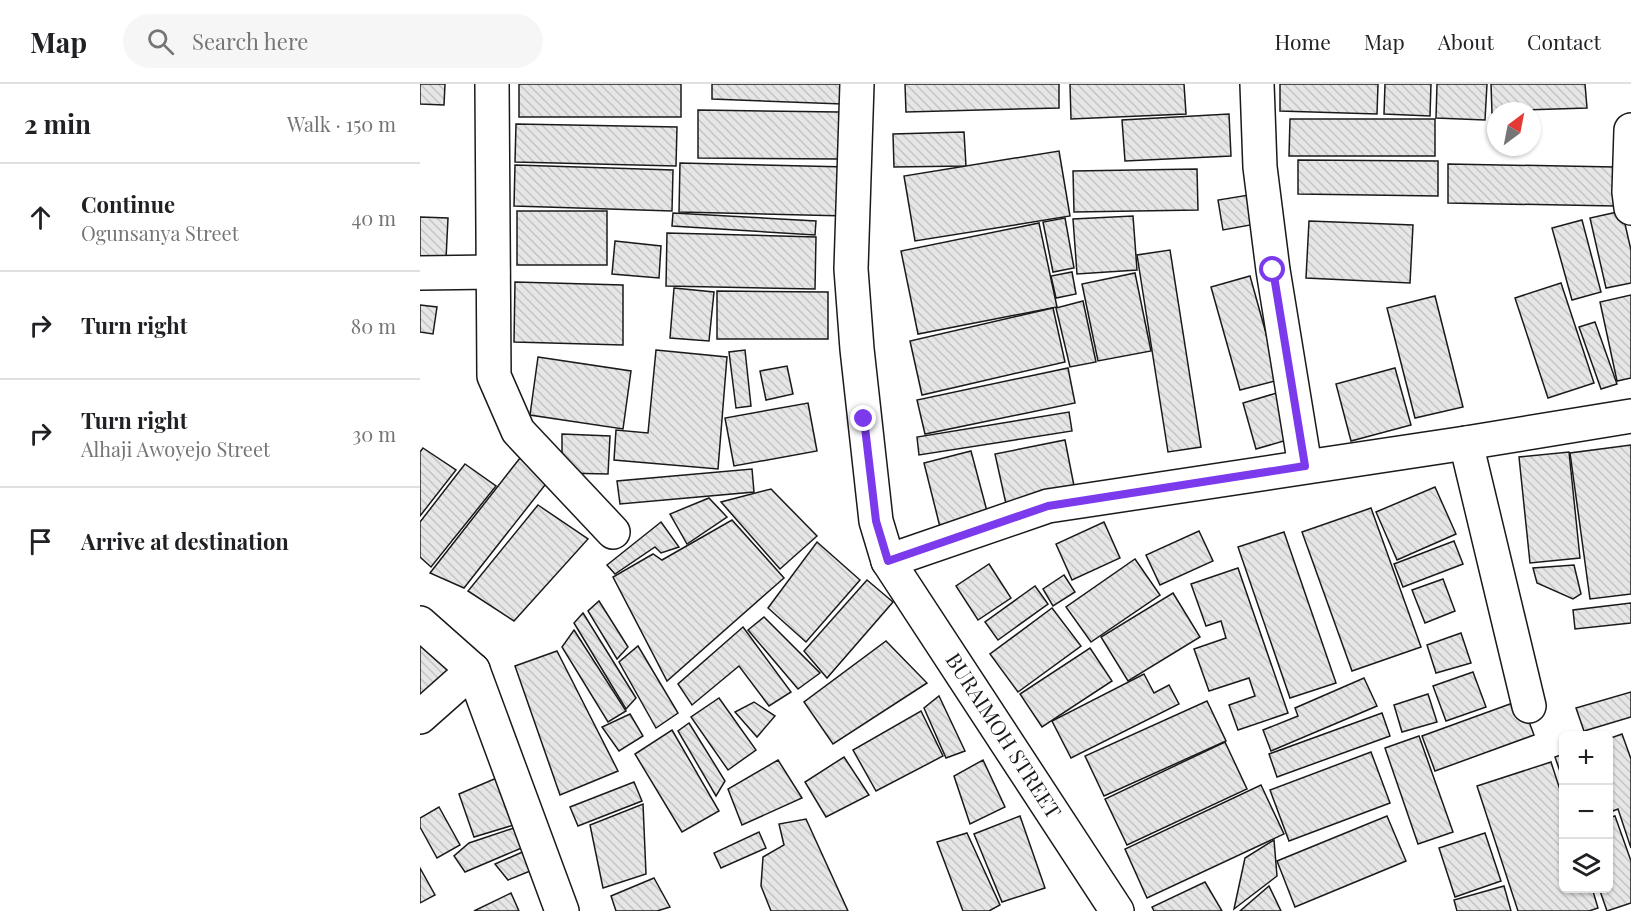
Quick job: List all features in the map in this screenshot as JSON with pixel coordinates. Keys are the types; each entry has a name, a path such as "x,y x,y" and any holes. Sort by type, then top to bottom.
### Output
{"street":[{"path":"492,84 494,376 518,431 613,532"},
{"name":"BURAIMOH STREET","path":"857,84 851,269 856,349 876,521 888,561 1105,908"},
{"path":"1257,84 1260,167 1288,366 1305,466"},
{"path":"1631,130 1629,192 1631,208"},
{"path":"420,273 493,272"},
{"path":"888,561 1048,506 1631,416"},
{"path":"1466,443 1529,706"},
{"path":"420,623 473,670 562,911"},
{"path":"420,717 473,670"}],"building":[{"path":"420,84 445,84 444,105 420,104"},
{"path":"519,84 681,84 681,117 519,117"},
{"path":"712,84 843,84 842,104 712,99"},
{"path":"905,84 1059,84 1059,108 906,112"},
{"path":"1070,84 1184,84 1186,114 1071,119"},
{"path":"1280,84 1378,84 1377,114 1280,111"},
{"path":"1385,84 1431,84 1430,116 1384,114"},
{"path":"1437,84 1487,84 1485,120 1436,118"},
{"path":"1491,84 1585,84 1587,108 1541,110 1541,102 1492,102"},
{"path":"698,110 839,112 839,159 698,158"},
{"path":"1229,114 1231,156 1125,161 1122,120"},
{"path":"1290,119 1435,119 1435,156 1289,156"},
{"path":"516,124 677,127 676,166 515,162"},
{"path":"964,132 966,166 894,167 893,134"},
{"path":"1059,151 1070,216 915,241 904,176"},
{"path":"1298,160 1438,161 1438,196 1298,194"},
{"path":"680,163 848,167 847,216 679,212"},
{"path":"1448,164 1615,167 1615,206 1448,203"},
{"path":"515,165 673,170 672,211 514,206"},
{"path":"1197,169 1198,210 1074,212 1073,171"},
{"path":"1261,193 1267,222 1223,230 1218,200"},
{"path":"517,211 607,211 607,265 517,265"},
{"path":"1622,211 1631,250 1631,283 1606,288 1590,218"},
{"path":"673,213 816,221 815,235 672,226"},
{"path":"1133,216 1137,270 1077,274 1073,219"},
{"path":"420,217 448,218 446,259 420,257"},
{"path":"1065,218 1074,268 1053,272 1043,222"},
{"path":"1582,220 1601,292 1572,300 1552,228"},
{"path":"1309,221 1413,225 1410,283 1306,278"},
{"path":"1039,223 1057,307 918,334 901,251"},
{"path":"667,233 816,237 815,289 666,286"},
{"path":"615,241 661,246 659,278 612,274"},
{"path":"1170,250 1201,447 1168,452 1137,255"},
{"path":"1072,272 1076,294 1056,298 1051,276"},
{"path":"1135,273 1151,351 1098,361 1082,284"},
{"path":"1250,276 1279,380 1240,390 1211,287"},
{"path":"515,282 623,285 623,345 514,342"},
{"path":"1561,283 1594,383 1548,398 1515,298"},
{"path":"674,288 714,292 709,341 670,338"},
{"path":"717,291 828,292 828,339 717,339"},
{"path":"1631,295 1631,378 1617,381 1600,302"},
{"path":"1435,296 1463,407 1415,418 1387,308"},
{"path":"1083,301 1096,362 1070,367 1056,308"},
{"path":"420,305 437,307 433,334 420,332"},
{"path":"1053,308 1065,362 922,395 910,341"},
{"path":"1595,322 1617,384 1601,389 1579,327"},
{"path":"656,350 727,357 718,469 614,460 616,430 648,433"},
{"path":"745,350 751,406 736,408 729,352"},
{"path":"538,357 631,371 623,429 530,415"},
{"path":"787,366 793,394 766,400 760,371"},
{"path":"1068,368 1075,403 925,434 917,400"},
{"path":"1395,368 1411,425 1351,441 1336,384"},
{"path":"1280,392 1294,438 1256,449 1243,403"},
{"path":"808,403 817,451 734,466 725,418"},
{"path":"1069,412 1072,431 919,455 917,437"},
{"path":"562,434 610,436 608,474 562,473"},
{"path":"1065,440 1075,491 1006,504 995,454"},
{"path":"1631,445 1631,594 1590,599 1570,453"},
{"path":"423,448 456,470 420,516 420,452"},
{"path":"971,451 988,515 940,527 924,463"},
{"path":"1569,452 1580,558 1530,563 1519,457"},
{"path":"520,458 549,480 464,588 430,573"},
{"path":"465,464 496,486 431,567 420,557 420,522"},
{"path":"752,469 754,492 620,504 617,481"},
{"path":"1435,487 1456,534 1397,560 1376,512"},
{"path":"771,489 817,536 780,569 721,502"},
{"path":"709,498 727,517 687,544 670,514"},
{"path":"538,505 588,539 514,621 468,591"},
{"path":"1371,508 1421,647 1352,671 1302,532"},
{"path":"732,520 784,578 667,681 613,577 653,554 662,560"},
{"path":"661,522 679,547 661,553 655,547 615,574 607,565"},
{"path":"1104,522 1120,558 1072,580 1056,544"},
{"path":"1199,531 1213,561 1160,585 1146,555"},
{"path":"1284,532 1336,683 1290,698 1238,547"},
{"path":"1454,541 1463,564 1403,587 1394,564"},
{"path":"817,542 860,580 806,642 768,608"},
{"path":"1135,559 1160,595 1091,642 1066,607"},
{"path":"989,564 1011,598 978,620 956,586"},
{"path":"1574,565 1581,594 1573,599 1537,583 1533,568"},
{"path":"1238,568 1288,713 1238,730 1229,705 1255,696 1249,678 1209,691 1194,649 1226,638 1221,621 1206,626 1191,584"},
{"path":"1064,575 1075,592 1053,606 1043,589"},
{"path":"1443,579 1455,611 1425,623 1412,590"},
{"path":"867,580 893,602 827,678 804,651"},
{"path":"1035,586 1048,604 998,640 985,622"},
{"path":"1173,593 1200,637 1128,681 1101,637"},
{"path":"599,601 628,647 617,659 588,611"},
{"path":"1631,603 1631,623 1575,629 1573,610"},
{"path":"1052,608 1081,646 1018,692 990,654"},
{"path":"583,613 636,698 626,709 574,623"},
{"path":"764,617 820,673 798,689 748,630"},
{"path":"743,627 791,692 769,706 739,666 692,705 678,684"},
{"path":"574,630 626,711 608,722 562,647"},
{"path":"1461,633 1471,663 1436,673 1427,645"},
{"path":"420,634 455,668 420,703"},
{"path":"886,641 927,683 833,744 804,702"},
{"path":"638,646 678,713 656,728 619,662"},
{"path":"1090,648 1112,681 1042,727 1020,694"},
{"path":"557,651 618,771 560,795 515,666"},
{"path":"1473,672 1486,707 1446,721 1433,686"},
{"path":"1144,674 1154,693 1169,685 1179,704 1071,758 1052,721"},
{"path":"1364,678 1377,706 1271,751 1263,730 1298,716 1295,708"},
{"path":"1631,692 1631,717 1584,731 1576,708"},
{"path":"1428,694 1437,722 1402,732 1394,705"},
{"path":"939,696 965,751 946,758 924,708"},
{"path":"719,698 756,750 728,770 691,717"},
{"path":"1521,700 1534,735 1435,771 1422,736"},
{"path":"1207,701 1226,741 1104,796 1085,756"},
{"path":"754,702 775,716 757,737 735,712"},
{"path":"921,711 943,756 876,791 853,750"},
{"path":"1382,713 1390,736 1277,777 1269,754"},
{"path":"630,714 643,736 619,751 602,727"},
{"path":"689,723 725,781 716,796 678,731"},
{"path":"672,730 719,811 682,832 635,754"},
{"path":"1622,734 1631,759 1631,848 1618,809 1613,811 1613,737"},
{"path":"1419,736 1453,832 1418,844 1385,748"},
{"path":"1225,742 1247,789 1127,845 1105,799"},
{"path":"1371,752 1390,803 1289,841 1270,790"},
{"path":"1559,756 1559,769 1555,757"},
{"path":"844,757 869,795 826,817 805,782"},
{"path":"778,760 802,798 742,825 728,789"},
{"path":"983,760 1005,807 970,824 954,776"},
{"path":"1551,762 1559,787 1559,893 1594,893 1598,908 1589,911 1518,911 1477,786"},
{"path":"499,777 517,824 474,837 459,794"},
{"path":"634,782 642,801 578,826 570,807"},
{"path":"1261,785 1284,834 1147,898 1125,849"},
{"path":"643,804 646,874 603,888 590,825"},
{"path":"439,807 460,845 437,858 420,827 420,818"},
{"path":"1020,816 1045,888 1002,902 974,834"},
{"path":"1387,816 1406,861 1295,907 1277,861"},
{"path":"1615,816 1631,861 1631,903 1607,911 1601,893 1613,893 1613,817"},
{"path":"806,819 848,911 771,911 761,886 763,857 784,845 779,824"},
{"path":"517,827 524,847 465,872 454,856 469,843"},
{"path":"759,832 766,848 721,868 714,853"},
{"path":"967,833 1000,905 989,911 963,911 937,842"},
{"path":"1485,833 1501,881 1455,897 1439,848"},
{"path":"1274,840 1277,876 1234,909 1245,858"},
{"path":"527,850 535,869 508,880 495,864"},
{"path":"420,868 435,895 420,903"},
{"path":"654,878 670,907 657,911 616,911 611,896"},
{"path":"1205,882 1222,911 1154,911 1152,907"},
{"path":"1269,886 1281,911 1240,911"},
{"path":"1504,886 1511,911 1457,911 1454,900"},
{"path":"511,893 519,911 474,911"}],"route":[{"path":"864,419 876,521 888,561 1048,506 1305,466 1273,270"}]}
